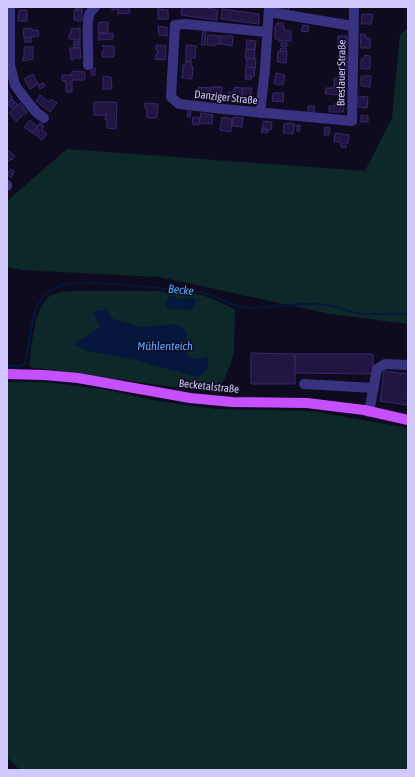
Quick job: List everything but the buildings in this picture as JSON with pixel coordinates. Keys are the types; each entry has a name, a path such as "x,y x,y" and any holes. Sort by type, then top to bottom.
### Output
{"main road":[{"name":"Becketalstraße","path":"7,374 78,378 190,398 232,402 308,403 369,412 408,420"}],"street":[{"path":"10,7 10,65 15,84 37,113 44,118"},
{"path":"88,65 88,24 90,14 95,7"},
{"name":"Breslauer Straße","path":"352,121 354,7"},
{"path":"260,113 265,70 269,10"},
{"name":"Breslauer Straße","path":"269,10 353,26"},
{"name":"Danziger Straße","path":"267,32 185,24 175,26 171,97 179,104 352,121"},
{"path":"369,412 377,369 385,364 408,365"},
{"path":"304,384 374,388"}],"green space":[{"path":"408,28 408,324 330,314 159,277 22,270 7,267 7,201 67,149 365,171 392,118 400,34"},
{"path":"69,291 155,291 197,294 235,309 234,352 218,393 29,367 32,339 40,309 50,296"},
{"path":"7,382 43,382 102,389 157,401 214,409 311,411 408,428 408,770 20,770 7,757"}],"water":[{"path":"169,296 179,299 194,298 196,300 190,310 168,309 166,304"},
{"name":"Mühlenteich","path":"106,309 113,319 141,327 175,324 186,331 187,356 199,359 209,356 207,369 203,374 196,377 136,360 88,351 74,345 100,327 93,312"}],"waterway":[{"name":"Becke","path":"7,366 20,366 25,363 32,323 39,304 45,296 53,289 63,285 78,283 115,284 205,293 236,306 250,308 318,304 333,306 363,314 408,314"}]}
